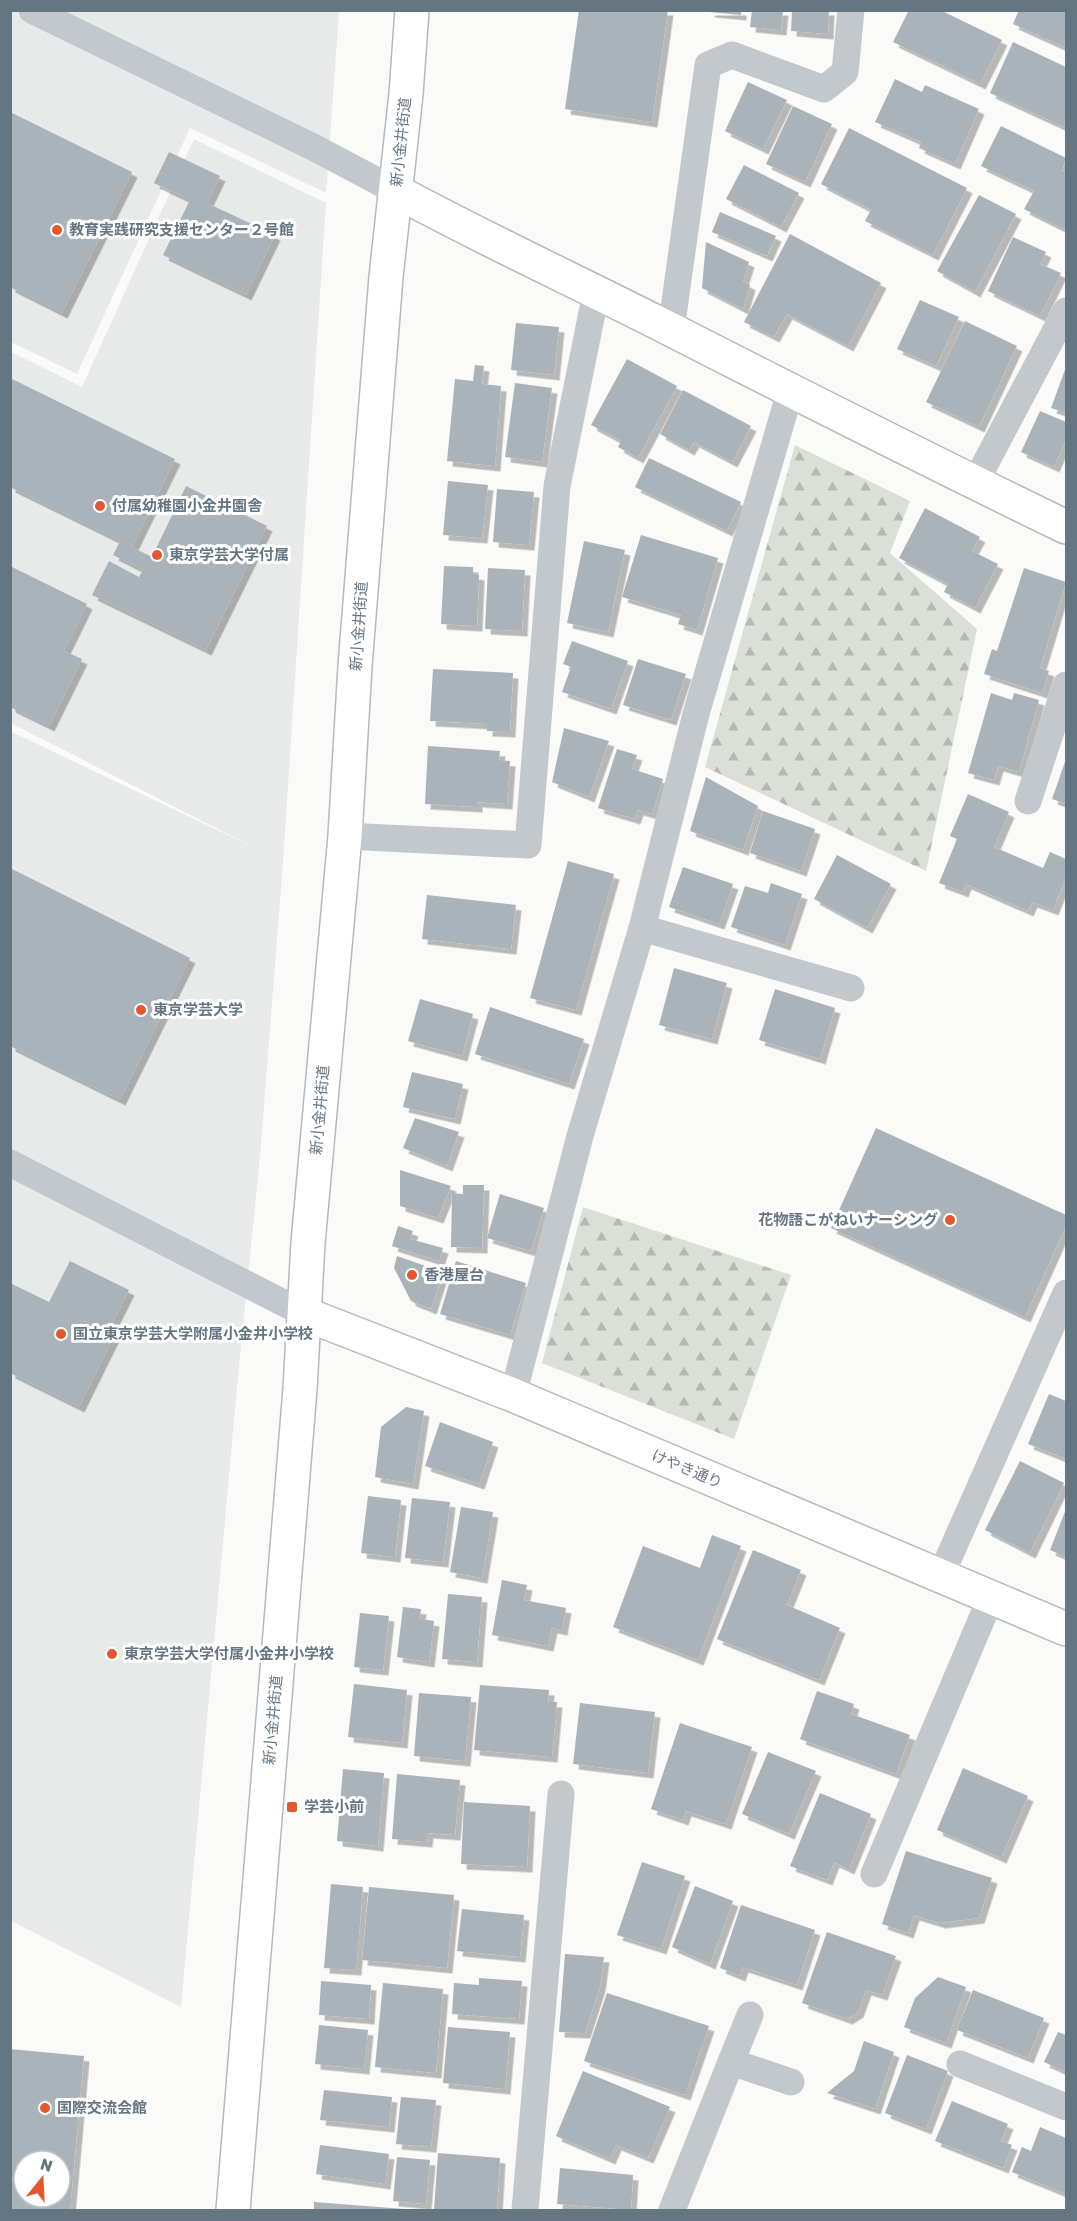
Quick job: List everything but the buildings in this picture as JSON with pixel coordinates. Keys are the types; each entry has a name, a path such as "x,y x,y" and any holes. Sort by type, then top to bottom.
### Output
{"main road":[{"name":"新小金井街道","path":"233,2211 305,1314 308,1243 345,836 359,619 386,277 406,94 412,10"},
{"path":"396,191 470,231 671,330 790,392 1066,527"},
{"name":"けやき通り","path":"305,1314 513,1395 1066,1629"}],"lane":[{"path":"32,10 315,148 396,191"},
{"path":"671,330 708,65 732,55 824,89 845,72 851,10"},
{"path":"345,836 528,844 557,486 596,293"},
{"path":"975,483 1066,310"},
{"path":"513,1395 580,1136 642,928 696,714 790,392"},
{"path":"1028,801 1066,686"},
{"path":"642,928 851,988"},
{"path":"10,1163 305,1314"},
{"path":"941,1575 1066,1293"},
{"path":"874,1874 991,1598"},
{"path":"525,2211 561,1794"},
{"path":"672,2211 750,2015"},
{"path":"731,2062 791,2082"},
{"path":"960,2064 1066,2107"}],"shaded area":[{"path":"10,11 339,11 326,193 190,128 77,374 11,342"},
{"path":"194,139 326,203 283,862 260,1157 181,2007 11,1921 10,731 259,850 11,723 11,352 82,387"}],"green space":[{"path":"795,445 910,501 890,553 977,629 926,871 705,767"},
{"path":"583,1207 791,1275 734,1439 542,1363"}],"place":[{"name":"教育実践研究支援センター２号館","path":"57,230"},
{"name":"付属幼稚園小金井園舎","path":"100,506"},
{"name":"東京学芸大学付属","path":"157,555"},
{"name":"東京学芸大学","path":"141,1010"},
{"name":"花物語こがねいナーシング","path":"950,1220"},
{"name":"香港屋台","path":"412,1275"},
{"name":"国立東京学芸大学附属小金井小学校","path":"61,1334"},
{"name":"東京学芸大学付属小金井小学校","path":"112,1654"},
{"name":"学芸小前","path":"292,1807"},
{"name":"国際交流会館","path":"45,2108"}]}
